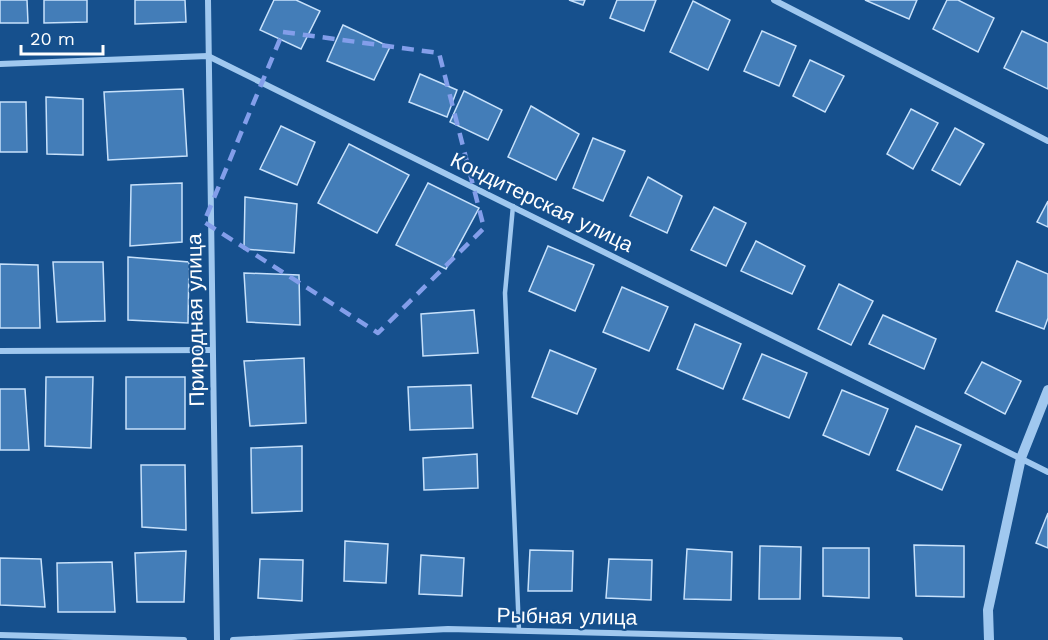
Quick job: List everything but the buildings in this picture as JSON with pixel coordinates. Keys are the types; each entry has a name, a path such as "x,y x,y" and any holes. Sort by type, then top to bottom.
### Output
{"street":[{"name":"Природная улица","path":"208,0 217,640"},
{"path":"774,0 1048,141"},
{"name":"Кондитерская улица","path":"0,64 208,56 1048,472"},
{"path":"0,351 212,350"},
{"path":"989,640 988,610 1021,458 1048,390"},
{"name":"Рыбная улица","path":"234,640 448,629 900,640"},
{"path":"0,635 184,640"}],"lane":[{"path":"513,206 505,293 519,631"}],"highlighted area":[{"path":"283,32 439,53 484,228 378,333 204,222"}]}
